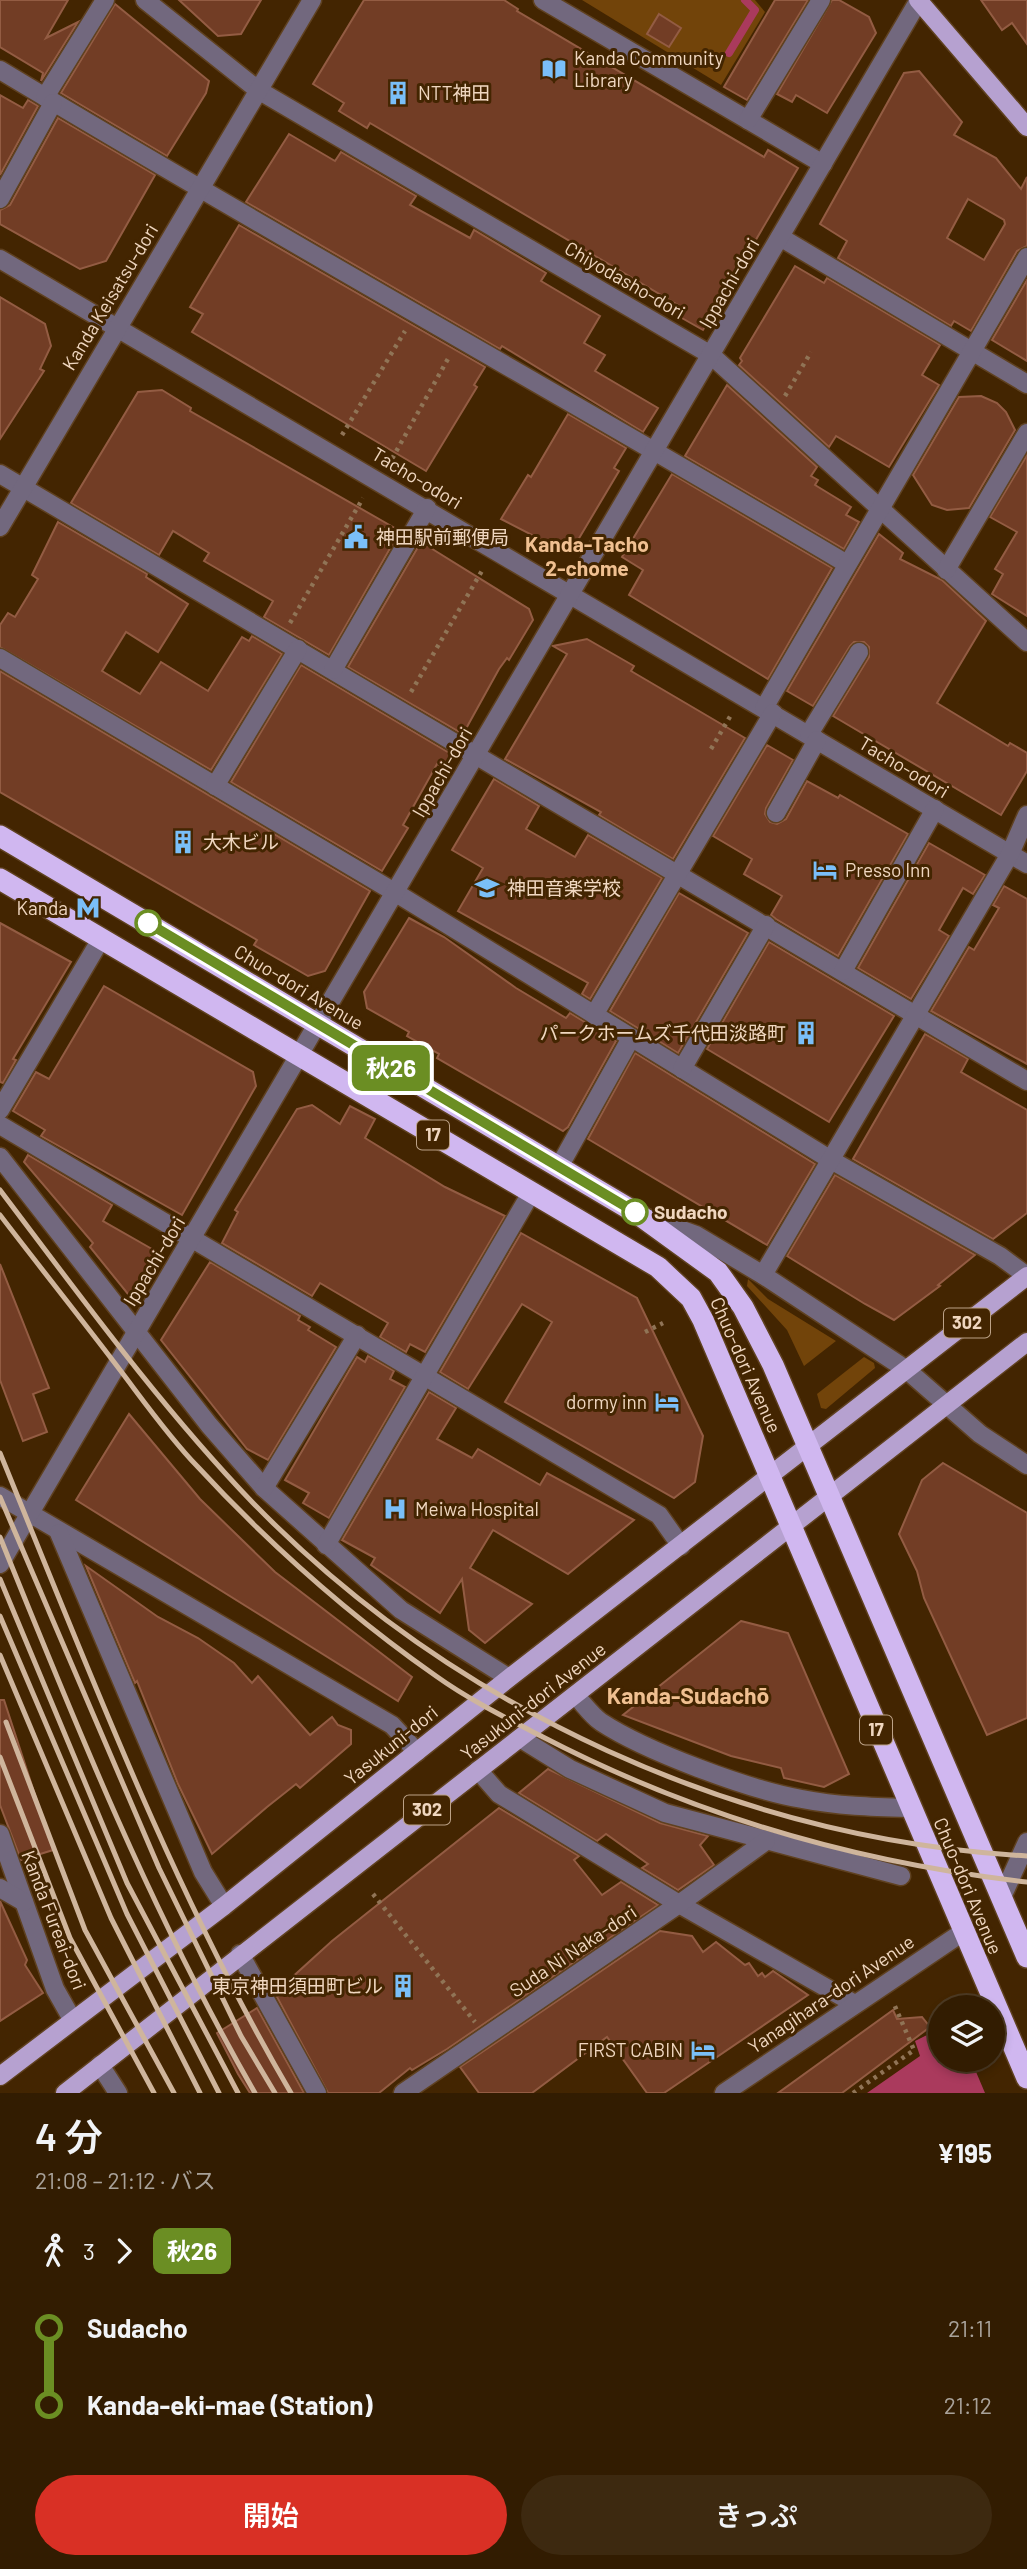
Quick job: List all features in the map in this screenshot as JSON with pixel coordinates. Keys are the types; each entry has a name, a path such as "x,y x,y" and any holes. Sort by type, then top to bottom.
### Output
{"highway":[{"name":"Chuo-dori Avenue","path":"0,836 638,1214 696,1254 733,1291 763,1342 1027,1957"},
{"name":"Chuo-dori Avenue","path":"0,879 658,1267 691,1298 1027,2078"}],"main road":[{"path":"919,0 1025,120"},
{"name":"302","path":"808,1447 1027,1276"},
{"name":"Yasukuni-dori Avenue","path":"65,2093 1027,1342"},
{"name":"Yasukuni-dori","path":"0,2076 225,1906 509,1678 808,1447"}],"street":[{"path":"0,199 49,100 104,0"},
{"name":"Chiyodasho-dori","path":"145,0 258,90 711,355 1027,642"},
{"name":"Kanda Keisatsu-dori","path":"0,527 312,0"},
{"path":"543,0 822,164"},
{"path":"748,120 821,0"},
{"name":"Ippachi-dori","path":"0,1564 919,0"},
{"path":"0,70 198,190 656,450 847,564"},
{"path":"780,237 1027,384"},
{"path":"594,1015 678,873 847,564 1027,257"},
{"name":"Tacho-odori","path":"2,264 117,326 1027,864"},
{"path":"946,570 1027,433"},
{"path":"0,474 477,753 1027,1081"},
{"path":"333,670 427,508"},
{"path":"215,786 298,649"},
{"path":"776,813 859,652"},
{"path":"0,658 396,894 831,1160 1000,1256 1027,1276"},
{"path":"843,971 934,809"},
{"path":"763,1276 1010,854 1027,815"},
{"path":"682,1069 766,925"},
{"path":"0,1110 101,939"},
{"path":"559,1167 631,1038"},
{"path":"0,1125 425,1374 659,1515 681,1546"},
{"path":"0,1157 209,1425 264,1488 401,1610 509,1678"},
{"path":"326,1545 531,1193"},
{"path":"638,1214 696,1234 763,1276 907,1370 980,1434 1027,1465"},
{"path":"264,1488 357,1335"},
{"path":"0,1496 59,1533 392,1725 417,1752"},
{"path":"59,1533 203,1872 225,1906"},
{"path":"575,1695 599,1720 617,1730 690,1764 752,1785 800,1799 909,1808"},
{"path":"520,1738 570,1769 665,1813 901,1876"},
{"path":"478,1770 499,1794 679,1904 853,2003"},
{"name":"Kanda Fureai-dori","path":"0,1834 55,1989 72,2019"},
{"name":"Suda Ni Naka-dori","path":"403,2093 679,1904 766,1841"},
{"path":"1002,1897 1027,1842"},
{"path":"0,1888 24,1902"},
{"name":"Yanagihara-dori Avenue","path":"724,2093 853,2003 962,1932"},
{"path":"240,1954 317,2093"},
{"path":"100,2065 118,2093"}],"path":[{"path":"342,435 415,313"},
{"path":"281,639 459,338"},
{"path":"775,413 811,352"},
{"path":"401,710 483,569"},
{"path":"711,748 731,716"},
{"path":"645,1332 663,1323"},
{"path":"373,1894 486,2036"},
{"path":"853,2093 914,2050 894,2004"}],"shaded area":[{"path":"582,0 755,0 765,12 721,85"},
{"path":"748,1279 768,1299 836,1341 804,1366 787,1330 747,1286"},
{"path":"864,1357 874,1363 875,1368 826,1409 821,1408 817,1394"},
{"path":"928,2034 928,2072 1005,2072 1027,2093 867,2093 920,2056 915,2041"}],"pier":[{"path":"1027,2009 1027,2093 985,2093 976,2072 1005,2072 1005,2015"}],"building":[{"path":"0,0 68,0 46,38 78,22 41,81 43,73 0,47"},
{"path":"179,0 261,0 241,34 218,36"},
{"path":"364,0 504,0 518,9 517,11 764,157 768,150 798,168 703,330 673,313 678,305 370,123 367,128 339,111 344,103 313,84"},
{"path":"775,0 808,0 747,100 724,87"},
{"path":"832,0 839,0 869,17 876,33 827,113 796,95 792,102 777,94"},
{"path":"981,0 1027,0 1027,44 1012,23 1002,30"},
{"path":"115,4 209,81 206,93 167,156 61,93"},
{"path":"659,14 681,28 669,47 647,34"},
{"path":"919,71 962,122 954,135 996,158 1021,189 1027,177 1027,246 1017,251 971,331 954,321 951,326 838,258 847,241 820,224 904,73","holes":["968,199 1004,220 1005,224 984,260 947,238"]},
{"path":"0,95 23,108 28,100 38,106 0,175"},
{"path":"58,118 155,175 106,261 80,269 0,224 0,210 10,205"},
{"path":"289,134 335,161 341,152 416,196 410,205 470,238 474,230 546,273 541,281 600,316 584,343 605,355 595,371 658,408 643,432 502,346 500,349 246,202"},
{"path":"239,225 485,367 474,385 477,387 426,471 192,332 203,314 190,307"},
{"path":"795,266 824,283 827,278 940,345 922,375 939,385 889,467 836,436 829,447 739,365 742,361 740,358"},
{"path":"1027,280 1027,361 992,340"},
{"path":"0,297 45,324 51,346 40,369 44,371 0,439"},
{"path":"727,385 817,467 811,476 818,480 815,485 851,507 846,515 859,522 844,549 685,456"},
{"path":"162,390 191,408 190,411 400,531 329,655 264,617 273,601 204,561 209,553 173,531 159,555 71,503 138,392"},
{"path":"981,396 997,403 1006,412 1015,430 969,508 947,510 932,505 913,475 959,397"},
{"path":"568,414 626,448 614,468 619,471 578,540 559,549 501,519 528,475 531,477"},
{"path":"1027,455 1027,616 992,594 1003,574 995,569 1017,532 990,517"},
{"path":"672,474 832,568 768,679 629,595 643,570 622,557"},
{"path":"58,522 147,574 146,577 188,604 158,652 126,632 102,671 140,694 161,662 208,691 242,637 249,641 252,636 282,654 211,770 0,647 0,625 8,613 15,617 38,579 32,575"},
{"path":"879,534 903,553 900,559 942,580 986,621 937,703 1008,746 1010,743 1027,753 1027,771 1001,815 833,716 869,657 869,647 864,642 854,642 850,646 813,706 787,691"},
{"path":"421,542 529,609 533,620 509,660 507,658 499,669 463,734 348,667"},
{"path":"587,639 634,666 631,671 745,738 673,859 599,815 601,812 505,759 567,654 553,646"},
{"path":"301,665 451,754 443,767 437,764 403,825 408,828 382,871 231,782"},
{"path":"0,671 370,891 325,971 308,976 254,945 257,940 0,792"},
{"path":"767,745 793,760 766,808 765,814 770,822 777,824 786,819 807,781 838,798 840,795 908,834 838,956 771,915 782,896 744,874 752,859 713,836"},
{"path":"494,779 539,806 526,829 575,857 588,835 662,878 590,999 582,994 588,983 458,911 483,868 452,850"},
{"path":"929,843 985,875 973,894 963,888 939,930 949,936 911,999 858,968"},
{"path":"1004,886 1027,899 1027,1064 931,1011 969,947 974,950 999,908 993,905"},
{"path":"679,893 748,933 678,1053 610,1011"},
{"path":"409,918 444,937 516,988 566,1018 570,1013 616,1041 568,1127 563,1131 437,1058 439,1054 407,1036 409,1032 367,1008 364,992"},
{"path":"0,923 71,962 13,1059 16,1060 3,1083 0,1082"},
{"name":"パークホームズ千代田淡路町","path":"769,942 894,1016 829,1122 707,1049"},
{"path":"104,986 253,1072 256,1086 182,1215 41,1136 45,1130 13,1111 36,1072 49,1079"},
{"path":"925,1034 968,1059 961,1072 1027,1110 1027,1213 993,1239 853,1159"},
{"path":"635,1053 815,1164 767,1245 588,1139"},
{"path":"312,1105 340,1124 350,1106 375,1119 365,1138 445,1187 505,1216 425,1352 410,1344 406,1352 380,1337 388,1323 320,1283 312,1296 222,1243 238,1212 235,1210 297,1109"},
{"path":"28,1155 112,1205 103,1221 159,1253 132,1299 90,1247 93,1243 24,1162"},
{"path":"835,1175 975,1255 938,1285 940,1286 894,1320 865,1304 787,1256"},
{"path":"521,1233 637,1298 703,1436 695,1482 674,1498 505,1402 552,1322 522,1304 468,1389 440,1372"},
{"path":"210,1262 300,1316 298,1320 310,1327 308,1330 336,1347 268,1460 247,1449 161,1340"},
{"path":"0,1264 49,1388 33,1394 47,1432 23,1441 0,1380"},
{"path":"368,1356 394,1371 390,1379 405,1387 329,1518 303,1503 309,1493 285,1480 357,1357 365,1362"},
{"path":"429,1392 456,1408 437,1439 472,1458 478,1449 540,1485 547,1473 634,1520 568,1574 493,1530 470,1568 532,1604 485,1643 469,1630 462,1579 440,1613 371,1565 375,1558 342,1540"},
{"path":"129,1414 200,1499 275,1572 412,1677 398,1701 76,1500"},
{"path":"943,1463 1027,1513 1027,1718 987,1735 924,1598 917,1571 899,1534 922,1480"},
{"path":"86,1566 158,1617 198,1638 234,1663 252,1683 258,1676 310,1735 332,1717 338,1725 351,1730 351,1744 300,1788 296,1784 212,1854 178,1784 137,1681 135,1683"},
{"path":"741,1621 788,1633 849,1774 824,1787 784,1778 781,1768 731,1756 623,1715"},
{"path":"0,1700 4,1700 53,1850 21,1860 0,1805"},
{"path":"548,1769 660,1823 708,1836 700,1845 714,1865 678,1890 642,1868 648,1864 606,1834 597,1841 519,1793"},
{"path":"499,1808 579,1856 574,1860 602,1895 621,1882 658,1905 447,2049 412,2070 410,2068 379,2093 328,2093 277,1997 280,1995 277,1991 332,1941"},
{"path":"0,1901 27,1960 25,1965 43,1993 0,2021"},
{"path":"660,1931 692,1936 703,1952 716,1942 745,1965 749,1963 758,1976 762,1973 765,1977 773,1971 808,1995 664,2093 647,2093 607,2037 532,2093 479,2093 460,2067"},
{"path":"257,2008 304,2093 250,2093 238,2074 217,2033"},
{"path":"893,2010 897,2019 922,2017 928,2024 928,2028 842,2093 778,2093"}],"waterway":[{"path":"729,53 755,10 745,0"}],"railway":[{"path":"0,1190 122,1350 186,1428 253,1503 332,1577 419,1643 510,1701 607,1751 708,1791 813,1823 919,1844 1027,1856"},
{"path":"0,1215 166,1430 224,1495 281,1551 341,1603 448,1684 501,1715 599,1764 717,1812 839,1848 964,1874 1027,1882"},
{"path":"0,1453 99,1697 170,1859 248,2017 291,2093"},
{"path":"0,1497 159,1868 241,2036 275,2093"},
{"path":"0,1537 118,1820 183,1958 255,2093"},
{"path":"0,1579 127,1883 238,2093"},
{"path":"0,1616 127,1914 219,2093"},
{"path":"0,1655 111,1918 200,2093"},
{"path":"6,1722 85,1930 174,2093"},
{"path":"0,1757 70,1938 154,2093"}],"bus line":[{"name":"秋26","path":"148,923 635,1212"}],"place":[{"name":"Kanda Community Library","path":"554,69"},
{"name":"NTT神田","path":"398,93"},
{"name":"神田駅前郵便局","path":"356,537"},
{"name":"大木ビル","path":"183,842"},
{"name":"Presso Inn","path":"825,870"},
{"name":"神田音楽学校","path":"487,888"},
{"name":"Kanda","path":"88,908"},
{"name":"パークホームズ千代田淡路町","path":"806,1033"},
{"name":"Sudacho","path":"635,1212"},
{"name":"dormy inn","path":"667,1402"},
{"name":"Meiwa Hospital","path":"395,1509"},
{"name":"東京神田須田町ビル","path":"403,1986"},
{"name":"FIRST CABIN","path":"703,2050"}],"district":[{"name":"Kanda-Tacho 2-chome","path":"587,557"},
{"name":"Kanda-Sudachō","path":"688,1696"}]}
